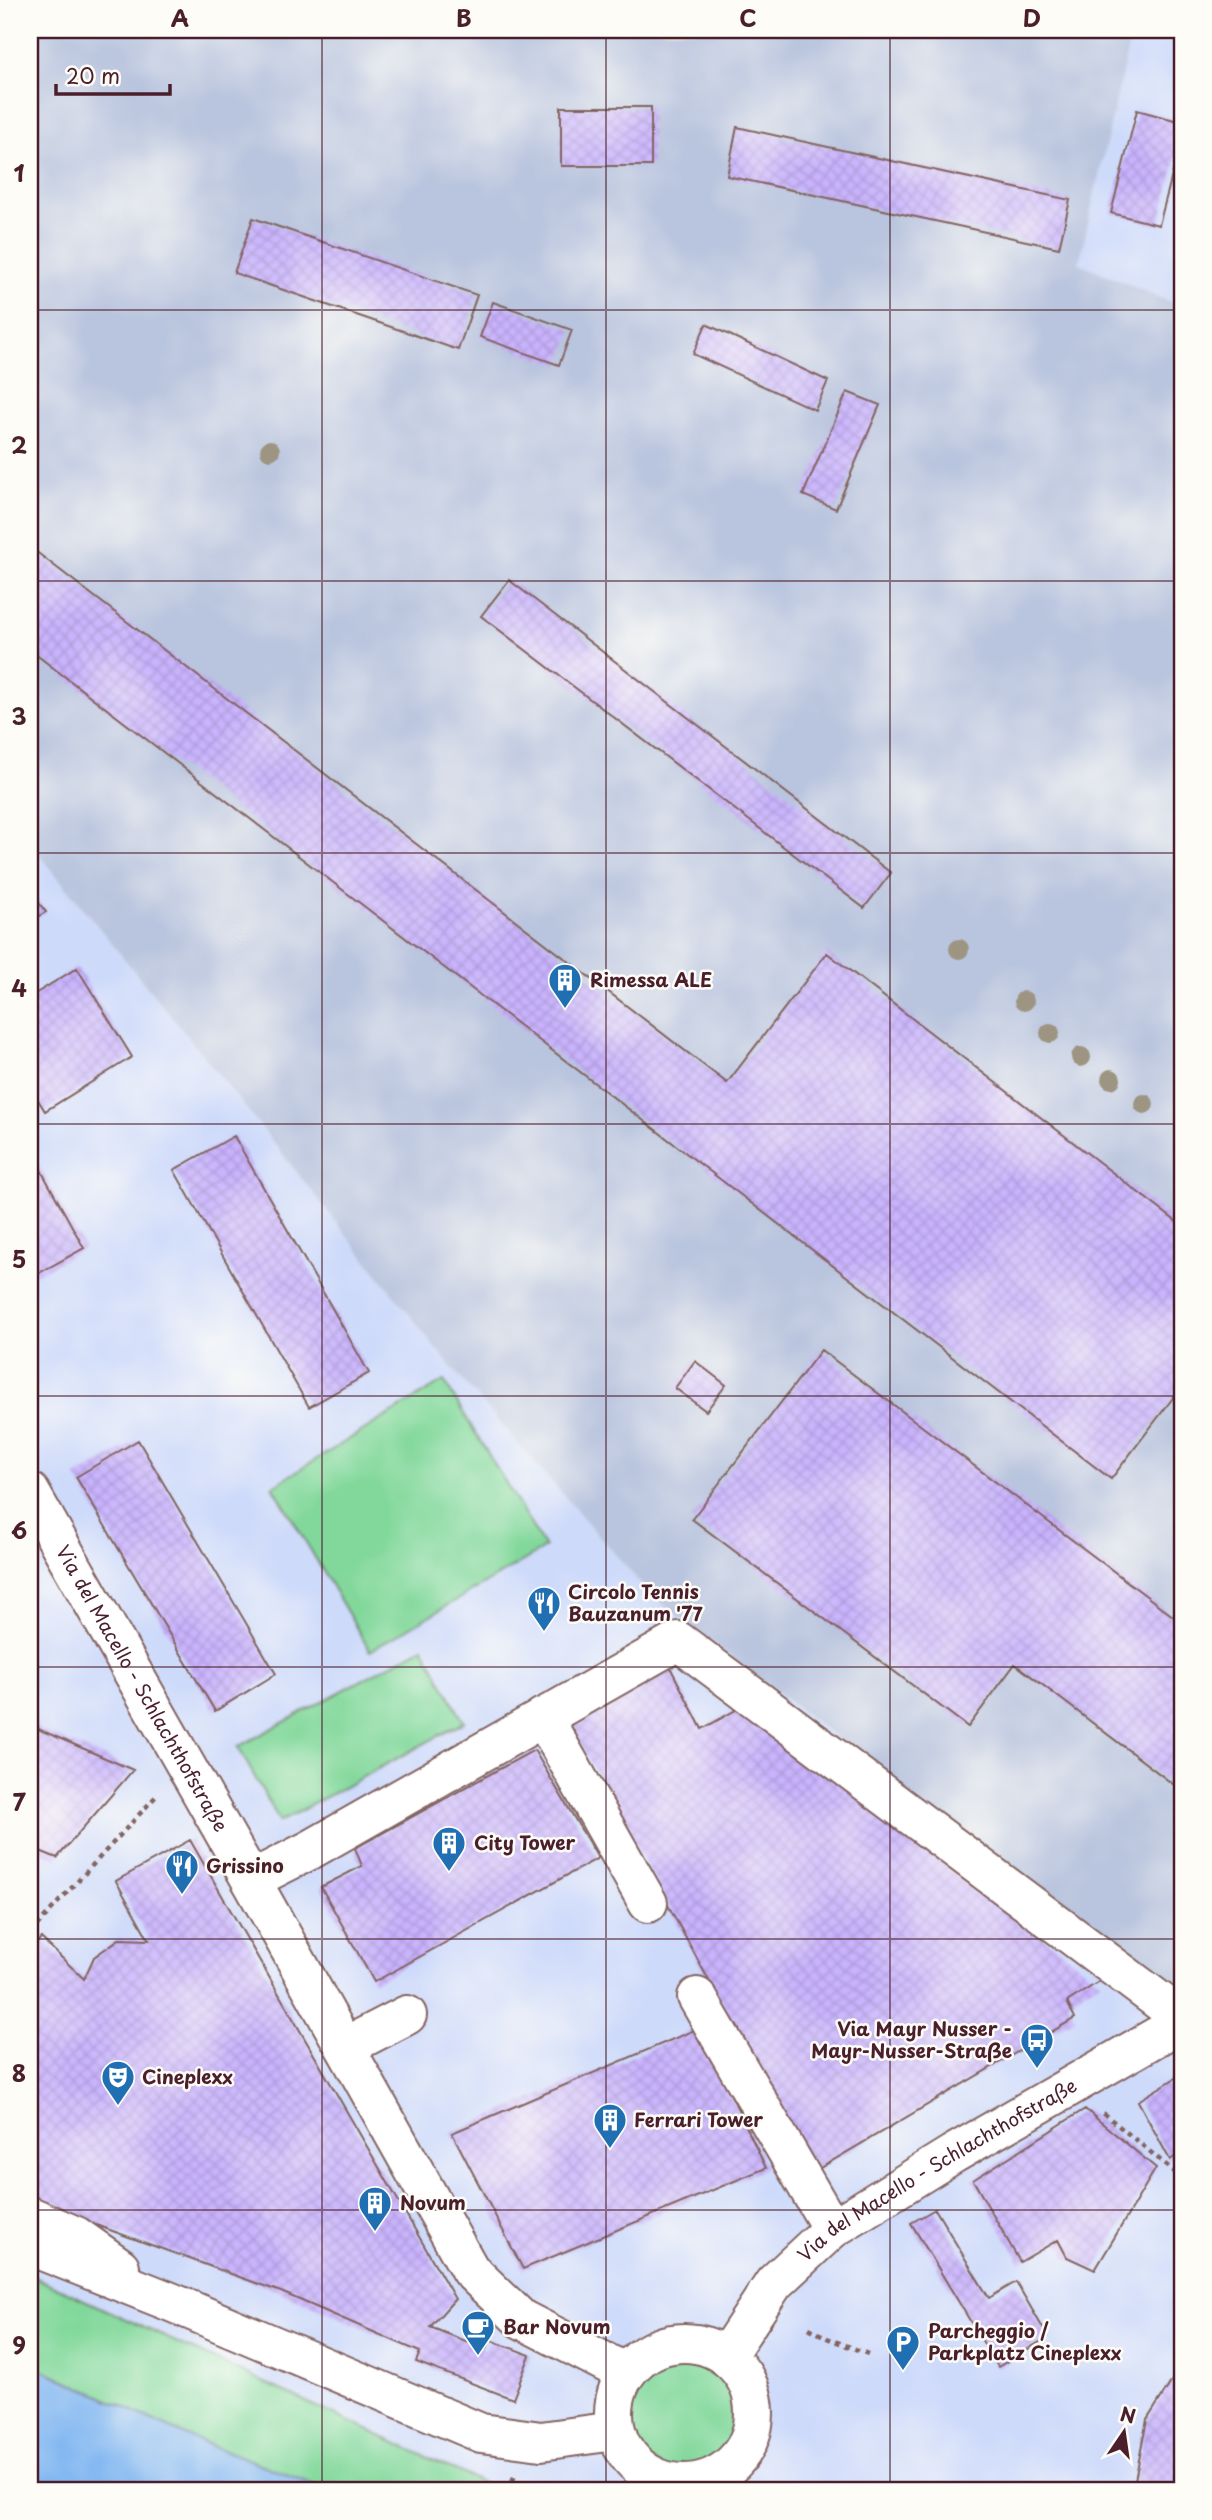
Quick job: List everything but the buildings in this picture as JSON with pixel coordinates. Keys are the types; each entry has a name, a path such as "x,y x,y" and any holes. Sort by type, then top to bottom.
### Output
{"street":[{"name":"Via del Macello - Schlachthofstraße","path":"30,1492 470,2270 522,2319 626,2373"},
{"path":"251,1880 310,1850 678,1641 1182,2020"},
{"path":"543,1717 648,1903"},
{"path":"697,1997 832,2229"},
{"path":"345,2047 407,2015"},
{"name":"Via del Macello - Schlachthofstraße","path":"726,2357 774,2283 832,2229 953,2154 1182,2020"},
{"path":"30,2216 76,2236 171,2302"},
{"path":"30,2246 171,2302 481,2433 541,2441 615,2431"},
{"path":"683,2343 706,2346 726,2357 741,2371 753,2396 755,2412 753,2432 743,2453 737,2480 680,2484 646,2473 629,2458 615,2431 613,2413 617,2390 626,2373 641,2357 659,2347 683,2343"}],"path":[{"path":"30,1933 184,1765"},
{"path":"1086,2077 1104,2114 1182,2178"},
{"path":"809,2328 868,2354"}],"shaded area":[{"path":"30,30 1132,30 1079,263 1182,307 1182,1991 1172,1998 650,1594 451,1367 258,1123 30,843"},
{"path":"1132,30 1182,30 1182,307 1079,263"},
{"path":"30,843 258,1123 451,1367 650,1594 1172,1998 1182,1991 1182,2490 498,2490 30,2275"}],"green space":[{"path":"444,1381 545,1548 370,1651 273,1486"},
{"path":"423,1647 464,1722 280,1822 238,1747"},
{"path":"30,2275 498,2490 327,2490 190,2437 30,2364"},
{"path":"685,2355 707,2359 726,2372 739,2391 743,2413 739,2435 726,2454 707,2467 685,2471 663,2467 644,2454 631,2435 627,2413 631,2391 644,2372 663,2359"}],"water":[{"path":"30,2364 190,2437 327,2490 30,2490"}],"place":[{"name":"Rimessa ALE","path":"565,1010"},
{"name":"Circolo Tennis Bauzanum '77","path":"544,1633"},
{"name":"City Tower","path":"449,1873"},
{"name":"Grissino","path":"182,1896"},
{"name":"Via Mayr Nusser - Mayr-Nusser-Straße","path":"1037,2070"},
{"name":"Cineplexx","path":"118,2107"},
{"name":"Ferrari Tower","path":"610,2150"},
{"name":"Novum","path":"375,2233"},
{"name":"Bar Novum","path":"478,2357"},
{"name":"Parcheggio / Parkplatz Cineplexx","path":"903,2372"}]}
